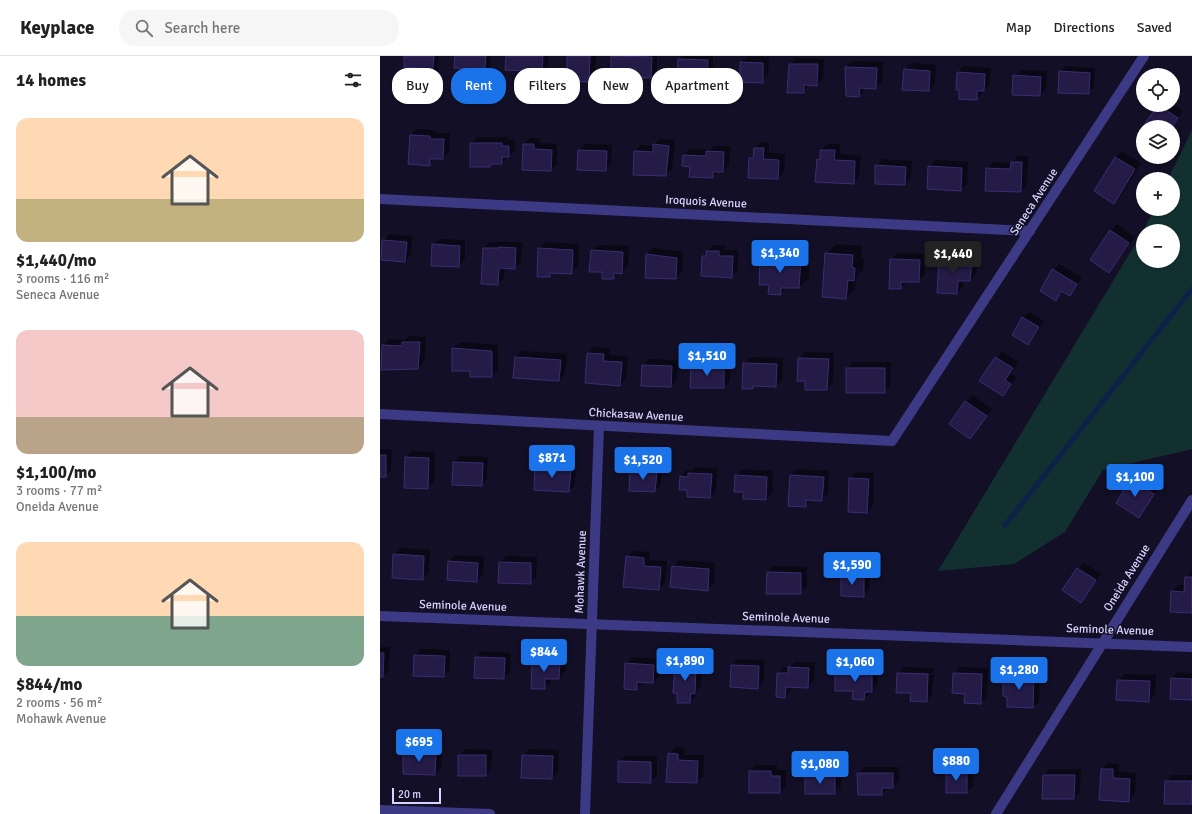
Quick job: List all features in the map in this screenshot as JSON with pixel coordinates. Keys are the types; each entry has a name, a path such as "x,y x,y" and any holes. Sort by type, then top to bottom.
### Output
{"street":[{"name":"Seneca Avenue","path":"892,441 1144,56"},
{"name":"Iroquois Avenue","path":"380,199 1030,231"},
{"name":"Chickasaw Avenue","path":"380,414 892,441"},
{"name":"Mohawk Avenue","path":"585,814 599,426"},
{"name":"Oneida Avenue","path":"996,814 1192,500"},
{"name":"Seminole Avenue","path":"380,616 1102,642 1192,647"},
{"path":"380,810 490,814"}],"green space":[{"path":"1192,130 1192,449 1103,470 1065,532 1014,564 938,571 1136,243 1136,268 1180,268 1180,224 1146,224 1150,216 1180,216 1180,172 1171,172 1175,164 1180,164 1180,154"}],"building":[{"path":"404,56 434,56 433,68 404,67"},
{"path":"455,56 486,56 485,68 454,68"},
{"path":"506,56 543,56 542,68 514,68 514,70 506,70"},
{"path":"567,56 590,56 588,82 580,82 580,68 567,68"},
{"path":"611,56 652,57 651,78 643,78 643,68 611,68"},
{"path":"678,59 708,60 708,68 678,68"},
{"path":"740,62 763,63 763,83 743,82 743,68 740,68"},
{"path":"789,64 818,64 817,86 804,85 804,93 787,93"},
{"path":"845,67 877,68 876,89 860,88 859,97 846,96"},
{"path":"904,69 930,71 929,91 902,90"},
{"path":"1059,71 1090,73 1089,94 1058,93"},
{"path":"957,72 985,74 984,91 977,91 977,100 959,99 959,90 956,90"},
{"path":"1013,75 1041,77 1040,96 1012,95"},
{"path":"1153,112 1169,112 1178,118 1177,120 1147,120"},
{"path":"410,135 430,136 430,139 444,139 443,159 430,159 430,166 408,164"},
{"path":"470,143 502,143 502,146 509,146 509,157 502,157 502,164 490,164 490,167 470,167"},
{"path":"523,144 534,144 534,149 552,150 551,171 522,170"},
{"path":"653,144 669,146 666,176 633,175 634,151 653,152"},
{"path":"754,148 764,148 763,159 779,160 778,179 748,178 749,158 753,158"},
{"path":"578,150 607,151 606,171 577,170"},
{"path":"820,150 835,150 834,160 855,161 854,184 815,182 817,159 820,160"},
{"path":"706,151 724,152 723,172 713,172 713,178 689,177 690,167 682,166 683,155 706,156"},
{"path":"1115,157 1135,169 1114,204 1094,191"},
{"path":"1011,162 1022,162 1021,192 985,191 986,168 1010,169"},
{"path":"875,165 906,167 905,185 875,184"},
{"path":"928,166 962,168 961,191 927,189"},
{"path":"1110,230 1129,243 1109,273 1090,260"},
{"path":"382,240 407,242 405,262 381,260"},
{"path":"432,244 460,246 459,267 431,266"},
{"path":"483,248 516,248 515,269 499,268 498,285 481,284"},
{"path":"538,248 573,250 572,274 550,273 550,277 537,277"},
{"path":"591,250 623,252 622,274 614,273 614,279 602,279 602,272 589,272"},
{"path":"706,251 719,251 719,256 733,256 732,278 701,276 702,256 706,256"},
{"path":"825,253 853,255 852,267 855,268 854,281 848,280 846,299 822,297"},
{"path":"646,254 677,258 676,279 645,278"},
{"path":"780,258 801,258 799,288 781,288 781,295 768,294 769,285 759,285 760,260 780,260"},
{"path":"890,259 920,260 919,282 901,282 901,289 889,289"},
{"path":"939,259 972,261 970,281 958,281 957,294 937,293"},
{"path":"1052,269 1077,284 1070,296 1061,291 1056,301 1040,291"},
{"path":"1022,317 1039,327 1028,345 1012,335"},
{"path":"402,342 420,342 418,369 381,370 382,345 402,346"},
{"path":"452,348 492,351 492,377 470,377 470,371 452,371"},
{"path":"587,353 604,354 603,361 622,362 620,386 585,383"},
{"path":"515,357 561,360 559,381 513,378"},
{"path":"995,357 1013,368 1005,380 1011,384 1003,396 979,381"},
{"path":"798,358 829,359 827,390 805,390 805,381 797,381"},
{"path":"743,363 777,364 776,387 753,386 753,389 742,389"},
{"path":"642,365 672,366 671,387 641,386"},
{"path":"691,365 724,366 724,388 690,388"},
{"path":"846,368 885,368 885,393 846,393"},
{"path":"965,401 987,416 970,439 949,424"},
{"path":"380,455 386,455 386,477 380,477"},
{"path":"405,457 429,458 428,489 404,488"},
{"path":"453,462 483,463 482,486 452,485"},
{"path":"535,466 571,468 569,492 534,490"},
{"path":"630,470 657,472 655,492 629,491"},
{"path":"688,473 712,474 710,498 687,497 687,490 679,490 680,476 688,477"},
{"path":"735,475 767,477 766,500 743,499 743,492 734,492"},
{"path":"790,475 824,477 822,501 806,500 806,507 788,506"},
{"path":"849,478 869,479 867,513 848,512"},
{"path":"1131,479 1154,494 1139,518 1116,503"},
{"path":"393,554 424,556 423,580 392,578"},
{"path":"626,556 644,558 644,566 661,567 659,590 623,587"},
{"path":"448,561 478,563 477,582 447,580"},
{"path":"499,562 531,563 531,584 498,583"},
{"path":"672,566 709,569 708,591 670,587"},
{"path":"1077,568 1096,580 1081,603 1062,590"},
{"path":"767,572 801,573 801,594 766,594"},
{"path":"841,574 864,575 864,597 841,596"},
{"path":"1185,577 1192,577 1192,613 1170,612 1171,591 1184,592"},
{"path":"380,653 384,653 383,677 380,677"},
{"path":"414,655 445,656 444,677 413,676"},
{"path":"475,657 505,658 504,679 474,678"},
{"path":"532,660 560,661 559,679 545,679 545,689 531,689"},
{"path":"625,663 654,665 653,683 637,682 637,690 624,689"},
{"path":"675,664 696,665 695,694 691,693 690,703 677,703 677,693 673,693"},
{"path":"731,665 759,666 758,689 730,687"},
{"path":"788,667 809,668 808,688 786,687 785,698 776,697 777,673 788,673"},
{"path":"843,670 872,671 872,692 865,692 864,700 852,699 853,691 835,691 835,673 843,673"},
{"path":"897,673 928,674 927,702 910,701 911,693 896,693"},
{"path":"953,673 982,674 981,704 964,703 965,694 952,693"},
{"path":"1003,675 1034,676 1033,708 1007,707 1007,697 1003,696"},
{"path":"1171,678 1192,679 1192,700 1170,699"},
{"path":"1117,680 1150,681 1149,702 1116,700"},
{"path":"403,752 436,753 435,775 403,774"},
{"path":"668,753 678,754 678,760 698,761 697,783 666,782"},
{"path":"458,755 486,755 486,776 458,776"},
{"path":"522,755 553,756 552,779 521,778"},
{"path":"618,761 651,762 651,783 618,782"},
{"path":"1101,769 1113,769 1113,778 1130,779 1129,802 1099,800"},
{"path":"946,770 967,770 967,793 946,793"},
{"path":"749,771 771,771 771,776 780,776 780,793 749,793"},
{"path":"857,773 893,773 893,788 882,788 882,795 858,795"},
{"path":"1043,775 1075,775 1074,799 1042,799"},
{"path":"805,776 835,776 835,794 805,794"},
{"path":"1165,781 1192,781 1192,804 1164,804"}],"waterway":[{"path":"1005,525 1192,289"}]}
